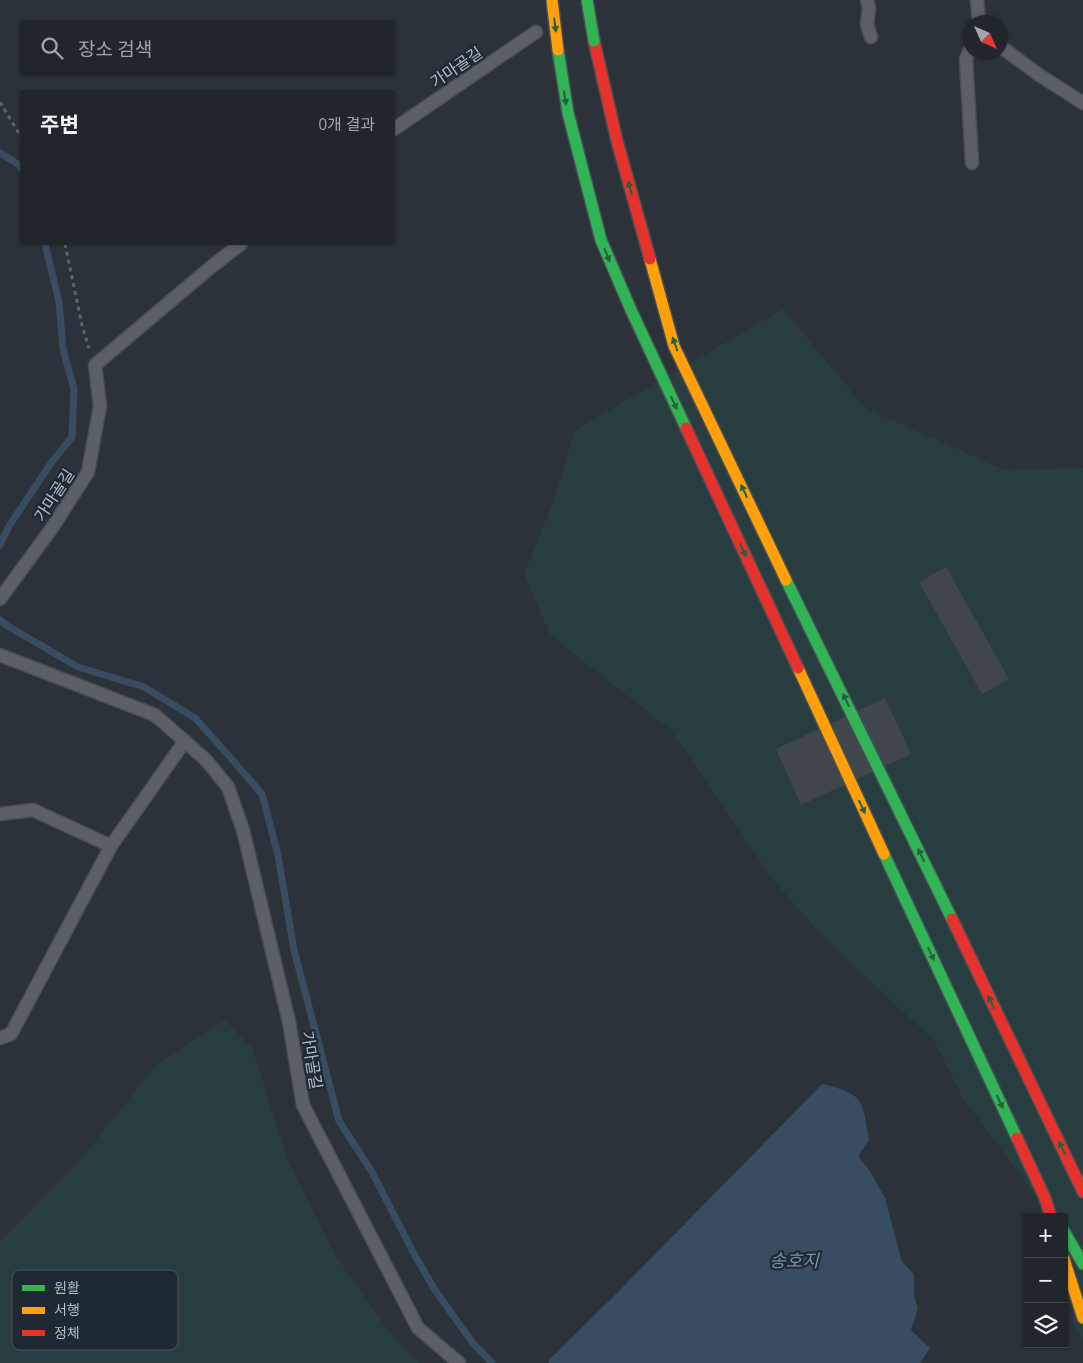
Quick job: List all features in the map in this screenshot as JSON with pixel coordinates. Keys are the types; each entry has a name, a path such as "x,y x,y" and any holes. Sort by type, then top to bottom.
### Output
{"highway":[{"path":"552,0 568,113 601,240 635,319 1045,1198 1054,1213"},
{"path":"587,0 594,41 618,141 674,346 1083,1192"},
{"path":"1045,1198 1050,1213"},
{"path":"1068,1239 1083,1264"},
{"path":"1068,1271 1083,1318"}],"lane":[{"path":"867,0 869,8 867,24 871,37"},
{"path":"977,0 979,15"},
{"name":"가마골길","path":"395,128 536,32"},
{"path":"1008,52 1039,75 1083,103"},
{"path":"966,60 972,163"},
{"path":"95,366 211,267 240,245"},
{"name":"가마골길","path":"0,599 52,528 88,472 100,406 95,366"},
{"name":"가마골길","path":"0,654 155,715 206,760 228,787 243,830 289,1022 303,1105 418,1328 460,1363"},
{"path":"0,1038 11,1034 111,846 184,741"},
{"path":"0,814 33,810 111,846"}],"path":[{"path":"0,102 20,134"},
{"path":"65,245 82,325 95,366"}],"green space":[{"path":"783,309 865,408 1005,470 1083,468 1083,1341 1073,1323 1074,1247 1068,1239 1068,1213 1049,1213 962,1097 935,1042 820,933 773,880 671,730 550,635 524,574 555,497 575,430"},
{"path":"225,1020 252,1048 289,1163 335,1255 394,1338 419,1363 0,1363 0,1242 80,1160 155,1066"}],"water":[{"name":"송호지","path":"822,1084 849,1093 861,1104 869,1140 858,1156 868,1168 885,1198 902,1262 914,1274 914,1296 918,1308 911,1330 930,1348 920,1363 549,1363 549,1360"}],"building":[{"path":"946,567 1009,679 982,694 919,582"},
{"path":"885,698 911,754 801,805 776,749"}],"waterway":[{"path":"0,153 20,165"},
{"path":"0,545 9,526 51,463 72,437 74,389 63,349 59,302 45,245"},
{"path":"0,620 78,667 144,687 195,718 262,794 278,855 294,950 339,1121 372,1172 414,1254 435,1290 472,1342 492,1363"}],"traffic: fast":[{"path":"587,0 594,41"},
{"path":"558,50 568,113 601,240 631,310 686,428"},
{"path":"786,580 952,919"},
{"path":"884,854 1017,1138"},
{"path":"1068,1238 1083,1264"}],"traffic: slow":[{"path":"552,0 558,50"},
{"path":"650,259 674,346 786,580"},
{"path":"798,668 884,854"},
{"path":"1068,1271 1083,1318"}],"traffic: jam":[{"path":"594,41 617,141 650,259"},
{"path":"686,428 798,668"},
{"path":"952,919 1083,1192"},
{"path":"1017,1138 1045,1198 1050,1213"}]}
